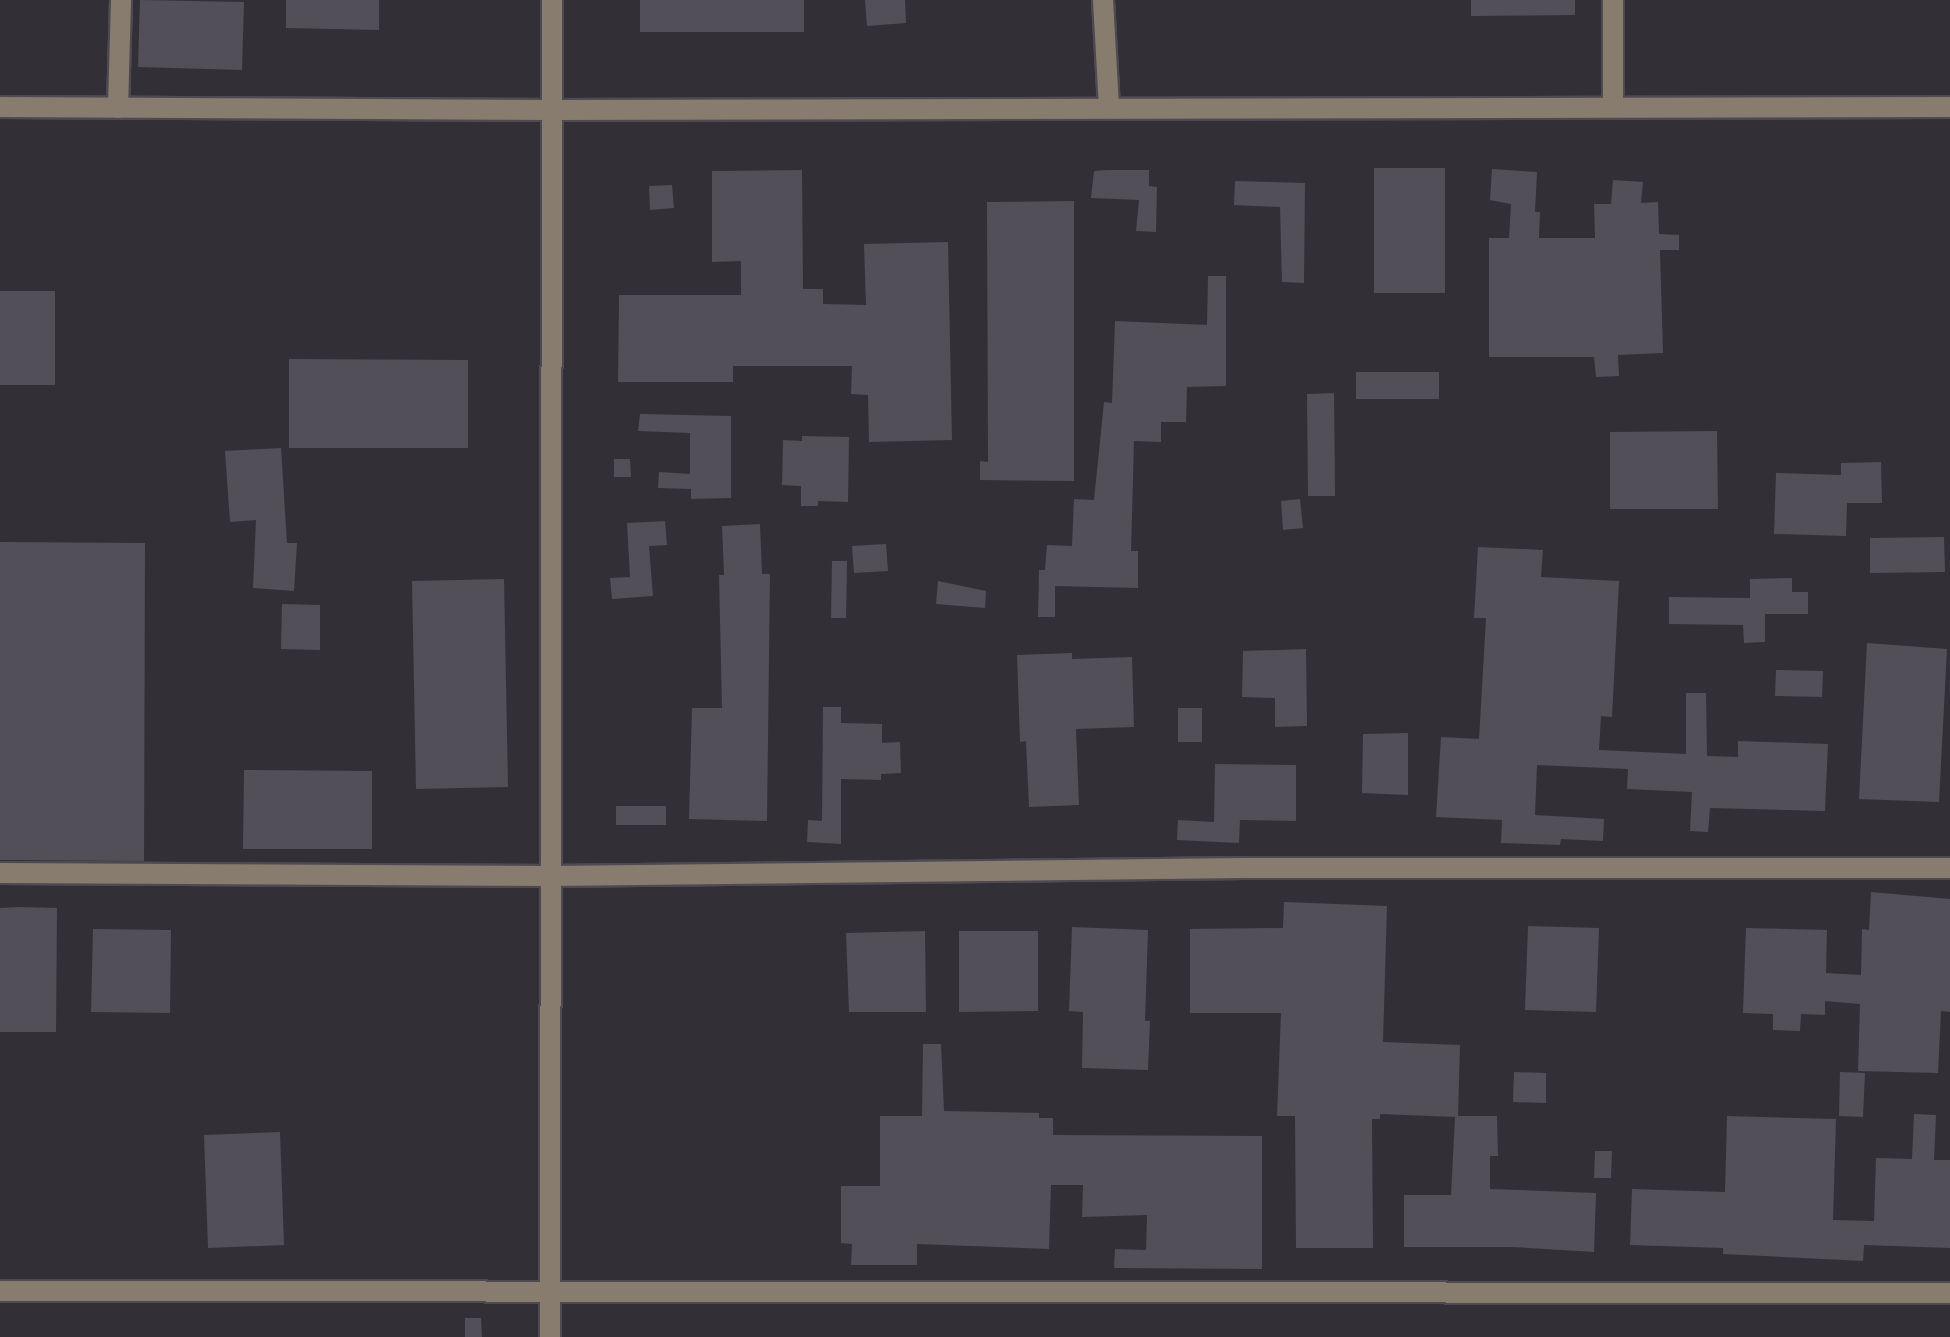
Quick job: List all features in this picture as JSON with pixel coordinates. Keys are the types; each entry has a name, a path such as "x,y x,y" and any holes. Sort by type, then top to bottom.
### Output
{"street":[{"path":"118,108 121,0"},
{"path":"550,1337 552,0"},
{"path":"1103,0 1109,108"},
{"path":"1613,0 1613,107"},
{"path":"0,107 551,110 1950,107"},
{"path":"0,873 552,876 1244,868 1950,868"},
{"path":"0,1291 1950,1293"}],"building":[{"path":"140,0 244,2 242,70 138,67"},
{"path":"286,0 379,0 379,30 286,28"},
{"path":"640,0 804,0 804,32 640,32"},
{"path":"865,0 905,0 906,23 867,26"},
{"path":"1471,0 1575,0 1575,15 1471,16"},
{"path":"1374,168 1445,168 1445,293 1374,293"},
{"path":"1492,169 1537,172 1535,212 1540,212 1539,238 1595,238 1594,204 1611,204 1613,180 1643,182 1641,203 1658,202 1659,234 1679,235 1679,250 1660,250 1663,353 1618,355 1619,376 1596,377 1594,357 1489,357 1489,238 1509,238 1511,204 1490,200"},
{"path":"802,170 803,289 823,289 823,304 866,305 864,244 948,242 952,440 869,442 868,395 851,394 852,366 733,366 733,382 618,382 619,295 741,295 741,261 712,262 712,171"},
{"path":"1149,170 1149,186 1157,187 1156,232 1136,231 1139,200 1091,198 1094,171"},
{"path":"1235,181 1305,183 1304,283 1282,282 1280,207 1234,205"},
{"path":"672,185 674,208 650,210 649,186"},
{"path":"1074,201 1074,481 980,480 980,461 988,462 987,202"},
{"path":"1208,276 1226,276 1226,386 1187,387 1186,422 1161,422 1161,442 1134,441 1131,551 1138,551 1138,588 1055,586 1055,617 1038,617 1039,570 1045,570 1047,545 1072,546 1074,499 1094,500 1104,402 1112,403 1115,321 1207,325"},
{"path":"0,291 55,291 55,385 0,385"},
{"path":"289,359 468,360 468,448 289,448"},
{"path":"1356,372 1439,372 1439,399 1356,399"},
{"path":"1334,393 1335,496 1308,496 1307,394"},
{"path":"640,414 731,416 731,498 691,499 691,489 658,488 659,472 690,474 690,433 638,431"},
{"path":"1717,431 1718,509 1610,509 1610,432"},
{"path":"802,436 849,437 848,502 818,501 818,506 801,506 801,486 782,485 783,440 802,441"},
{"path":"281,448 287,543 297,543 294,591 253,588 256,520 230,522 225,451"},
{"path":"614,459 630,459 631,477 614,477"},
{"path":"1881,462 1882,503 1847,503 1846,536 1774,534 1776,473 1841,475 1841,463"},
{"path":"1300,499 1303,528 1283,530 1281,501"},
{"path":"665,521 667,545 649,546 653,596 612,599 610,578 630,577 627,523"},
{"path":"760,524 762,574 770,574 767,821 689,819 692,708 722,708 719,575 724,575 722,526"},
{"path":"1944,537 1945,572 1870,573 1870,538"},
{"path":"0,542 145,543 144,861 0,860"},
{"path":"886,544 888,571 854,573 852,546"},
{"path":"1478,547 1543,550 1541,577 1619,581 1612,717 1601,716 1599,750 1686,754 1686,693 1706,693 1707,756 1738,757 1738,741 1828,744 1825,811 1710,808 1708,832 1690,831 1692,792 1627,789 1628,769 1537,765 1535,815 1604,819 1603,841 1561,839 1560,845 1501,843 1502,820 1436,817 1441,737 1479,739 1486,618 1474,618"},
{"path":"832,561 847,561 846,618 831,618"},
{"path":"1792,578 1792,592 1808,592 1808,614 1765,614 1765,642 1744,643 1743,625 1669,624 1669,597 1750,598 1750,579"},
{"path":"504,579 508,787 416,789 412,581"},
{"path":"938,581 986,591 985,608 936,604"},
{"path":"282,604 320,605 320,650 281,649"},
{"path":"1867,643 1947,649 1939,802 1859,799"},
{"path":"1306,649 1307,726 1275,727 1275,698 1242,697 1243,651"},
{"path":"1072,653 1072,659 1132,657 1134,727 1076,729 1079,805 1029,807 1026,741 1020,742 1017,655"},
{"path":"1776,670 1823,671 1822,697 1775,696"},
{"path":"823,707 841,707 841,723 882,724 882,743 900,742 901,773 881,774 881,780 841,779 841,844 807,842 808,820 822,821"},
{"path":"1178,708 1202,708 1202,742 1178,742"},
{"path":"1408,733 1408,795 1362,793 1363,734"},
{"path":"1215,764 1296,765 1296,821 1240,820 1239,843 1177,840 1178,820 1214,822"},
{"path":"244,770 372,771 372,849 243,849"},
{"path":"616,806 666,806 666,825 616,825"},
{"path":"1871,892 1950,899 1950,1012 1941,1011 1938,1073 1858,1071 1860,1004 1825,1001 1825,1015 1801,1014 1800,1031 1773,1030 1773,1014 1743,1013 1746,928 1827,930 1826,973 1861,975 1862,929 1869,930"},
{"path":"1284,902 1387,906 1383,1042 1460,1045 1458,1116 1497,1116 1498,1156 1490,1156 1490,1189 1596,1193 1594,1252 1513,1247 1404,1247 1404,1195 1451,1195 1455,1117 1380,1114 1380,1119 1372,1119 1373,1248 1296,1248 1295,1116 1277,1116 1281,1013 1190,1013 1190,929 1283,928"},
{"path":"0,908 57,908 56,1032 0,1032"},
{"path":"1528,926 1599,928 1596,1012 1525,1010"},
{"path":"1072,927 1148,930 1145,1021 1150,1021 1148,1070 1082,1068 1083,1012 1069,1011"},
{"path":"93,929 171,930 170,1013 91,1012"},
{"path":"925,931 926,1012 849,1012 846,933"},
{"path":"959,931 1038,931 1038,1011 959,1012"},
{"path":"923,1044 941,1044 944,1111 1039,1113 1039,1118 1053,1118 1053,1135 1262,1136 1262,1269 1114,1268 1115,1249 1146,1250 1147,1215 1082,1217 1083,1185 1051,1185 1049,1249 917,1244 917,1265 851,1265 852,1244 841,1243 841,1186 880,1186 880,1116 922,1116"},
{"path":"1514,1072 1546,1073 1546,1103 1513,1102"},
{"path":"1840,1072 1865,1073 1863,1117 1839,1116"},
{"path":"1914,1114 1936,1115 1934,1160 1950,1160 1950,1248 1864,1245 1863,1261 1723,1254 1723,1248 1630,1245 1632,1189 1725,1192 1727,1116 1836,1119 1833,1220 1874,1221 1876,1158 1912,1159"},
{"path":"280,1132 284,1245 208,1248 204,1135"},
{"path":"1595,1151 1612,1151 1611,1178 1594,1178"},
{"path":"465,1318 481,1318 482,1337 465,1337"}]}
